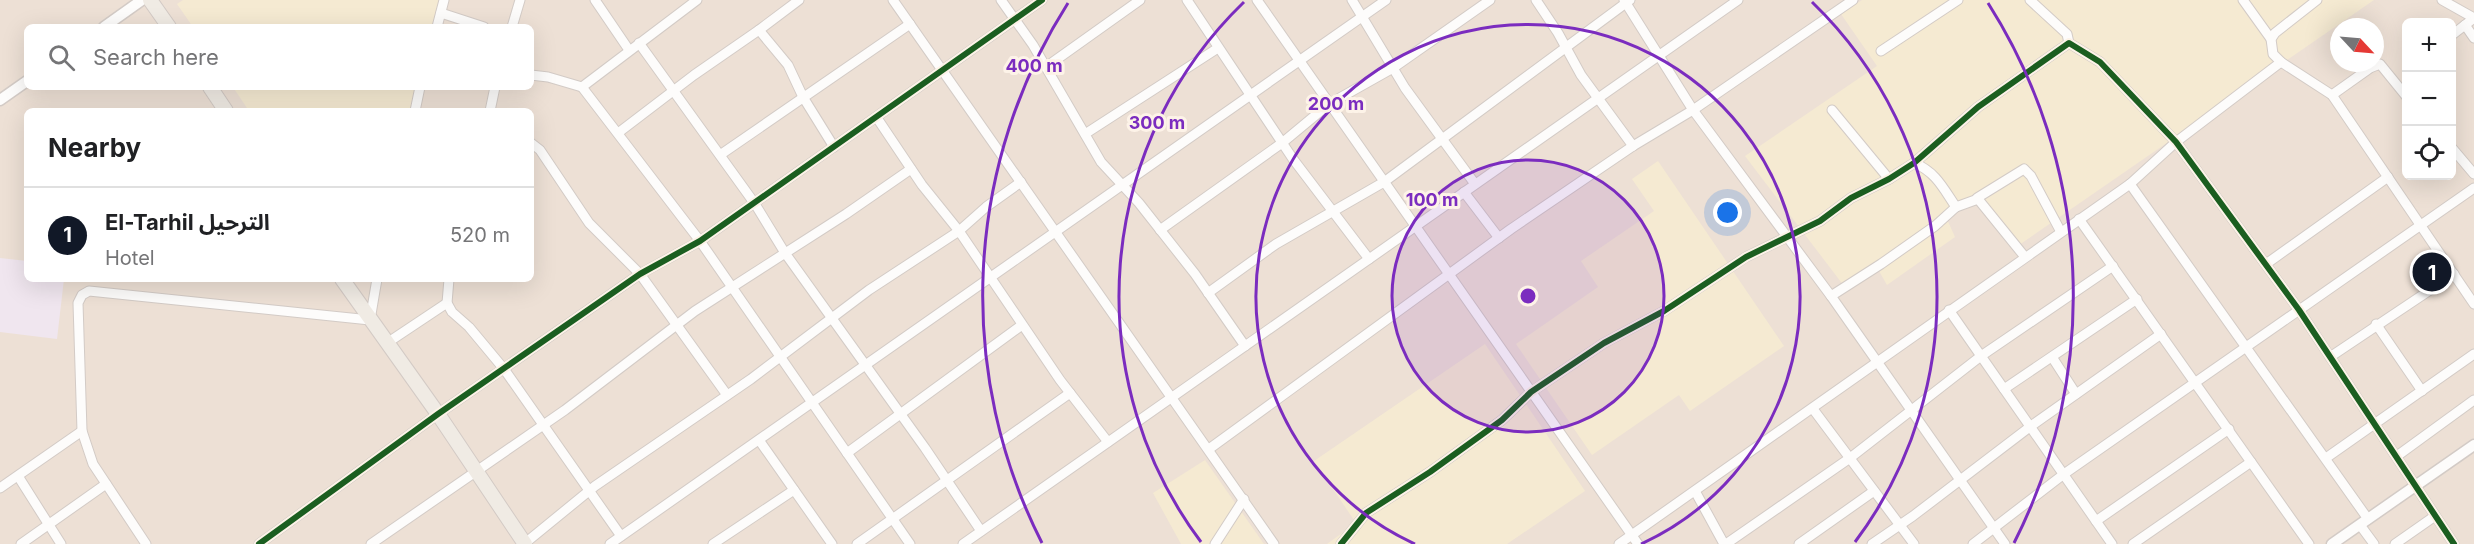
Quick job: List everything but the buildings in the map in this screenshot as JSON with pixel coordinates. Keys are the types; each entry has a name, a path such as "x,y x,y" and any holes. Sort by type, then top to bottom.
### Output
{"main road":[{"path":"150,0 167,24"},
{"path":"212,90 224,108"},
{"path":"344,282 438,414 525,544"}],"street":[{"path":"108,24 142,0"},
{"path":"437,24 444,0"},
{"path":"513,24 520,0"},
{"path":"595,0 629,50"},
{"path":"582,87 697,0"},
{"path":"618,133 799,0"},
{"path":"893,0 1274,544"},
{"path":"1001,0 1046,67 1101,162 1160,230 1245,346"},
{"path":"259,544 438,414 640,274 700,242 1042,0"},
{"path":"1046,67 1140,0"},
{"path":"1187,0 1281,143 1369,259"},
{"path":"1257,0 1638,544"},
{"path":"1352,0 1405,88 1475,184"},
{"path":"610,544 1386,0"},
{"path":"1160,230 1281,143 1329,104 1393,68 1490,0"},
{"path":"1536,0 1597,99 1633,146"},
{"path":"963,544 1738,0"},
{"path":"1209,449 1499,238 1633,146 1693,110 1853,0"},
{"path":"1881,51 1958,0"},
{"path":"2030,0 2067,34 2069,43 2100,62 2176,142 2299,310 2454,544"},
{"path":"2243,0 2271,39 2273,54 2332,95 2474,304"},
{"path":"2271,39 2275,33 2317,0"},
{"path":"2442,0 2474,18 2456,31"},
{"path":"1208,293 1276,244 1384,182 1627,1 1658,57 1693,110 1831,296 2005,544"},
{"path":"441,13 475,24"},
{"path":"720,155 910,24"},
{"path":"2465,25 2474,38"},
{"path":"759,30 788,65 803,97 834,147"},
{"path":"639,43 720,155 785,254 981,531"},
{"path":"1341,544 1366,513 1430,472 1502,420 1531,392 1605,343 1664,311 1746,257 1820,221 1851,198 1889,179 1914,163 1978,107 2069,43"},
{"path":"1085,134 1218,48"},
{"path":"1618,544 2130,184 2176,142 2282,62"},
{"path":"2332,95 2370,68 2380,64 2402,91"},
{"path":"534,75 582,87 700,242 910,544"},
{"path":"0,100 24,83"},
{"path":"416,108 419,90"},
{"path":"491,108 494,90"},
{"path":"1832,110 1889,179"},
{"path":"877,117 911,169 959,231 1070,393 1108,442"},
{"path":"534,145 540,150 589,223 640,274 727,395"},
{"path":"2456,154 2474,174"},
{"path":"1914,163 1928,170 1940,181 1956,207"},
{"path":"371,544 542,426 676,325 911,169"},
{"path":"1831,296 1881,264 1956,207 1977,198 2024,169 2031,176 2061,232"},
{"path":"2266,264 2388,177"},
{"path":"525,544 589,492 780,357 869,290 959,231 986,207 1021,182"},
{"path":"2130,184 2326,458 2364,522 2374,544"},
{"path":"1973,544 2064,474 2474,188"},
{"path":"1464,192 1499,238"},
{"path":"1977,198 2025,257"},
{"path":"2079,219 2309,544"},
{"path":"1695,491 1725,544 1850,458 1981,356 2114,266"},
{"path":"2330,357 2376,324 2454,274"},
{"path":"146,544 93,464 82,431 78,303 82,295 89,291 370,320 376,282"},
{"path":"449,282 447,303 504,369 621,536"},
{"path":"2004,389 2137,299"},
{"path":"387,343 447,303"},
{"path":"1949,310 2112,544"},
{"path":"2376,324 2422,391"},
{"path":"847,453 1022,325"},
{"path":"1872,544 2031,426 2161,334"},
{"path":"2326,458 2474,354"},
{"path":"2052,357 2076,394"},
{"path":"857,544 1070,393"},
{"path":"2397,456 2474,400"},
{"path":"1813,409 1914,544"},
{"path":"2096,521 2229,429"},
{"path":"0,488 82,431"},
{"path":"759,440 832,544"},
{"path":"2332,544 2474,445"},
{"path":"2133,544 2251,462"},
{"path":"18,476 61,544"},
{"path":"21,544 106,484"},
{"path":"713,544 794,490"},
{"path":"1798,544 1874,491"},
{"path":"1215,544 1244,500"},
{"path":"2395,544 2435,516"}],"shaded area":[{"path":"0,0 2474,0 2474,544 0,544"},
{"path":"0,258 24,261 24,282 64,282 57,339 0,332"}],"sand":[{"path":"183,0 444,0 438,24 191,24 177,4"},
{"path":"1862,0 2374,0 2348,18 2330,18 2330,30 2019,245 1979,193 1946,217 1955,237 1887,285 1875,264 1844,286 1745,156 1877,66 1841,14"},
{"path":"235,90 421,90 417,108 247,108"},
{"path":"1658,161 1784,346 1690,411 1679,395 1592,455 1516,344 1598,287 1581,261 1654,211 1632,179"},
{"path":"1485,344 1585,491 1507,544 1327,544 1356,523 1314,461"},
{"path":"1205,460 1264,544 1181,544 1153,493"}],"cycle path":[{"path":"259,544 438,414 640,274 700,241 1042,0"},
{"path":"1341,544 1366,513 1430,472 1502,420 1531,392 1604,343 1664,311 1746,257 1820,221 1851,198 1889,179 1914,163 1978,107 2069,43 2100,62 2176,142 2299,310 2454,544"}],"place":[{"name":"El-Tarhil الترحيل","path":"2432,272"}]}
